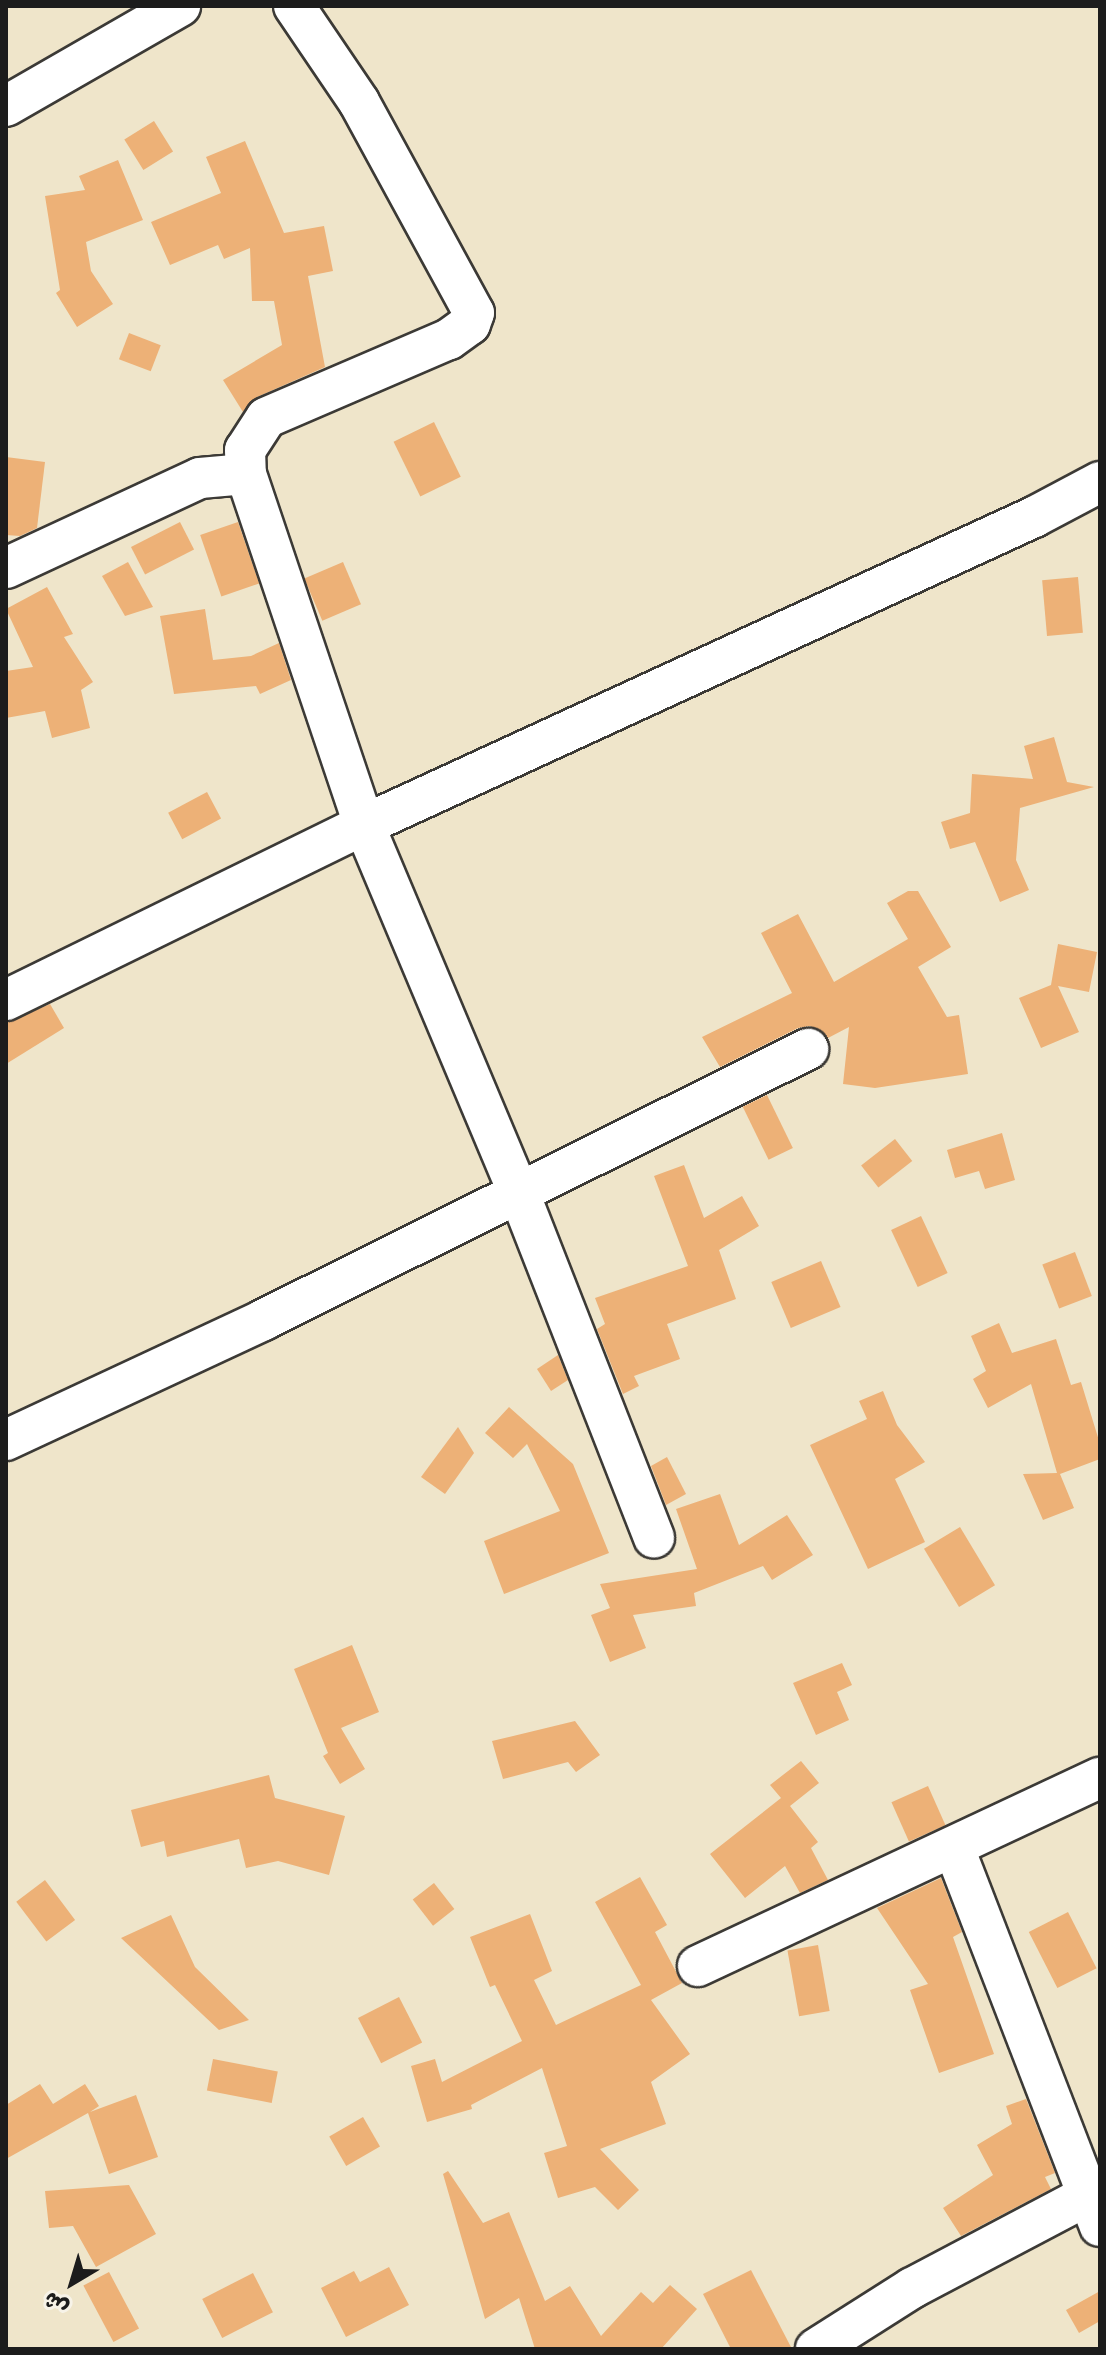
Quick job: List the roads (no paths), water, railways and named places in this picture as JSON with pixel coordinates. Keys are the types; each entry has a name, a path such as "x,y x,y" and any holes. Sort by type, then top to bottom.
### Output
{"street":[{"path":"6,106 180,6"},
{"path":"294,6 359,102 474,313 470,324 449,339 266,418 245,450 246,474 364,825 519,1193 654,1537"},
{"path":"6,568 200,478 246,474"},
{"path":"6,1000 364,825 1034,517 1100,482"},
{"path":"6,1440 519,1193 808,1049"},
{"path":"698,1966 1100,1778"},
{"path":"816,2349 912,2288 1096,2203 954,1848"}]}
